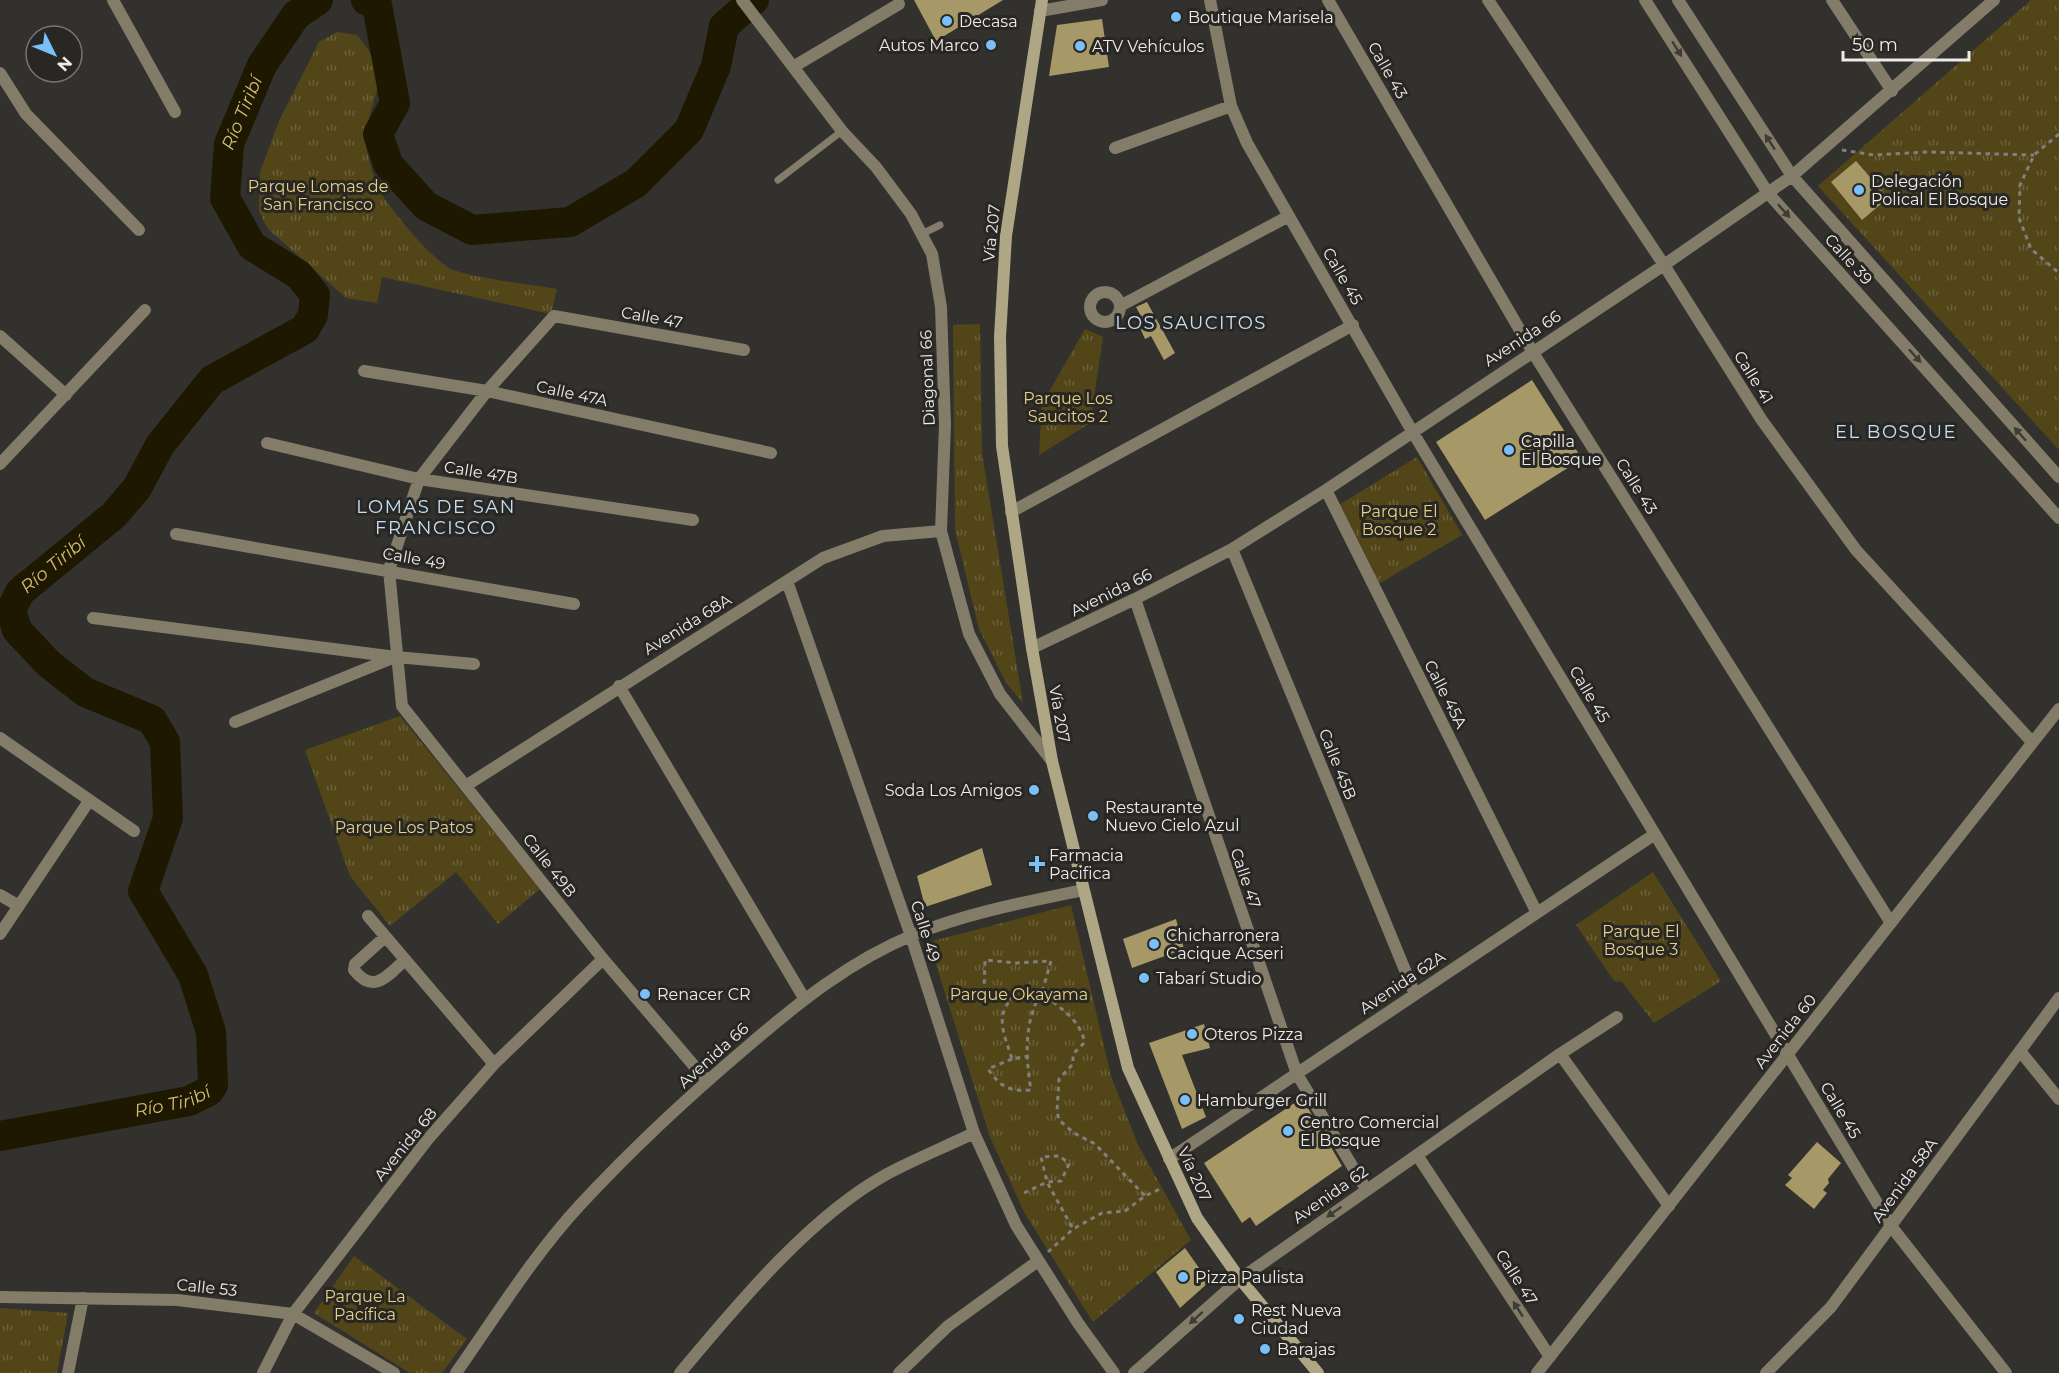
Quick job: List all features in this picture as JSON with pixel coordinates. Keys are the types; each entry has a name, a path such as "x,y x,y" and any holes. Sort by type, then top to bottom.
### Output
{"main road":[{"name":"Vía 207","path":"1041,6 1005,248 1000,338 1002,436 1011,512 1052,761 1128,1068 1197,1218 1240,1279 1318,1373"}],"street":[{"path":"112,0 175,112"},
{"name":"Diagonal 66","path":"742,0 842,130 876,166 911,214 932,254 941,307 945,425 941,531 969,634 1000,694 1052,761"},
{"path":"1041,6 1102,0"},
{"name":"Calle 45","path":"1210,0 1231,106 1247,143 1412,431 1891,1226 2006,1373"},
{"name":"Calle 43","path":"1328,0 1532,351 1890,923"},
{"name":"Calle 41","path":"1488,0 1664,266 1761,419 1856,550 2032,742"},
{"name":"Calle 39","path":"1645,0 1768,193 2059,518"},
{"name":"Calle 39","path":"1678,0 1792,176 1926,330 2059,477"},
{"path":"1832,0 1892,92"},
{"name":"Avenida 66","path":"1032,648 1232,549 1326,490 1532,351 1664,266 1792,176 1892,92 1988,2"},
{"path":"793,68 899,4"},
{"path":"0,73 26,114 139,230"},
{"path":"1115,148 1231,106"},
{"path":"1120,306 1289,216"},
{"path":"0,464 146,310"},
{"name":"Calle 47","path":"487,391 554,316 744,350"},
{"path":"1011,512 1353,325"},
{"path":"0,336 66,395"},
{"name":"Calle 47A","path":"364,371 487,391 771,453"},
{"path":"389,570 419,479 487,391"},
{"name":"Calle 47B","path":"267,443 419,479 693,520"},
{"name":"Calle 45A","path":"1326,490 1537,913"},
{"name":"Avenida 68A","path":"467,785 823,558 883,536 941,531"},
{"name":"Calle 49","path":"176,534 574,604"},
{"name":"Calle 45B","path":"1232,549 1414,992"},
{"name":"Calle 49B","path":"389,570 402,706 603,959 707,1081"},
{"name":"Calle 49","path":"787,580 911,936 974,1133 1016,1225 1114,1373"},
{"name":"Calle 47","path":"1135,599 1297,1074 1366,1189"},
{"path":"93,618 396,657 474,664"},
{"path":"235,722 396,657"},
{"path":"619,686 804,998"},
{"name":"Avenida 60","path":"1537,1373 2059,709"},
{"path":"0,738 134,831"},
{"path":"0,934 89,801"},
{"name":"Avenida 62A","path":"1169,1159 1297,1074 1414,992 1654,834"},
{"name":"Avenida 66","path":"456,1373 530,1267 580,1206 707,1081 804,998 859,963 911,936 964,916 1083,890"},
{"path":"0,895 19,906"},
{"path":"368,916 494,1064"},
{"path":"385,937 355,964 354,970 358,976 372,983 382,981 405,960"},
{"name":"Avenida 68","path":"263,1373 293,1314 428,1139 494,1064 603,959"},
{"name":"Avenida 58A","path":"1766,1373 1831,1307 2059,998"},
{"name":"Avenida 62","path":"1134,1373 1240,1279 1560,1054 1617,1017"},
{"path":"2020,1051 2059,1099"},
{"path":"1560,1054 1669,1206"},
{"path":"680,1373 734,1308 814,1228 886,1175 974,1133"},
{"name":"Calle 47","path":"1417,1155 1550,1358"},
{"path":"899,1373 948,1326 1038,1261"},
{"name":"Calle 53","path":"0,1297 177,1300 293,1314 394,1373"},
{"path":"68,1373 83,1298"}],"lane":[{"path":"778,180 842,130"},
{"path":"922,234 940,225"}],"path":[{"path":"2059,134 2034,155 2020,185 2019,218 2031,249 2059,273"},
{"path":"1825,147 1874,155 1928,152 2034,155"},
{"path":"1012,1059 1001,1026 1003,1008 1011,999 984,992 985,960 1017,963 1051,961 1043,989 1032,1008 1028,1025 1029,1056 1028,1069 1031,1090 1012,1091 1000,1085 987,1069 1012,1059 1029,1056"},
{"path":"1043,989 1051,1001 1069,1012 1081,1028 1085,1042 1073,1054 1073,1064 1059,1079 1057,1111 1059,1120 1074,1134 1095,1144 1145,1196"},
{"path":"1024,1193 1047,1182 1061,1181 1070,1164 1059,1156 1041,1157 1047,1182 1073,1229"},
{"path":"1038,1261 1073,1229 1102,1213 1125,1211 1145,1196 1162,1188"}],"green space":[{"path":"2031,0 2059,0 2059,450 1818,186"},
{"name":"Parque Lomas de San Francisco","path":"337,32 357,35 376,65 377,88 368,125 366,146 376,184 387,203 422,244 449,268 484,278 557,289 551,314 382,277 377,303 346,298 268,229 259,211 260,172 279,121 319,42"},
{"path":"980,324 982,453 1023,703 1006,683 979,629 955,530 953,325"},
{"name":"Parque Los Saucitos 2","path":"1085,329 1103,337 1090,423 1039,455 1042,404"},
{"name":"Parque El Bosque 2","path":"1417,457 1462,535 1375,586 1334,508"},
{"name":"Parque Los Patos","path":"400,716 540,889 498,924 456,872 390,926 350,876 305,750"},
{"name":"Parque El Bosque 3","path":"1653,872 1721,981 1654,1023 1622,982 1614,981 1576,925"},
{"name":"Parque Okayama","path":"1071,905 1111,1076 1138,1145 1191,1240 1093,1322 1024,1212 990,1137 929,942"},
{"name":"Parque La Pacífica","path":"354,1256 467,1339 442,1373 410,1373 314,1313"},
{"path":"0,1308 68,1313 57,1373 0,1373"}],"building":[{"name":"Decasa","path":"914,0 1003,0 936,41"},
{"name":"ATV Vehículos","path":"1102,19 1109,67 1049,76 1057,25"},
{"name":"Delegación Polical El Bosque","path":"1856,161 1888,198 1862,220 1831,182"},
{"path":"1147,302 1175,353 1164,360 1151,336 1145,339 1137,321 1142,318 1136,307"},
{"name":"Capilla El Bosque","path":"1532,380 1582,459 1485,520 1436,442"},
{"path":"982,848 992,885 925,907 917,876"},
{"name":"Chicharronera Cacique Acseri","path":"1176,919 1184,949 1132,968 1123,939"},
{"path":"1204,1024 1210,1048 1182,1055 1206,1117 1182,1129 1149,1043"},
{"name":"Centro Comercial El Bosque","path":"1302,1098 1342,1166 1256,1226 1250,1217 1242,1223 1204,1163"},
{"path":"1817,1142 1841,1163 1828,1179 1829,1183 1823,1190 1827,1193 1814,1209 1785,1185 1792,1178 1788,1175"},
{"name":"Pizza Paulista","path":"1185,1248 1209,1282 1180,1308 1156,1272"}],"waterway":[{"name":"Río Tiribí","path":"0,1136 189,1101 209,1091 213,1085 211,1032 193,975 143,891 168,818 165,742 152,720 85,692 49,664 17,630 11,610 20,592 114,515 137,488 160,445 212,380 305,329 313,315 315,295 299,275 252,246 225,198 229,144 262,65 296,15 318,0"},
{"name":"Río Tiribí","path":"366,0 377,5 395,103 378,134 388,164 426,206 472,230 570,222 636,183 689,130 716,66 724,26 754,0"}],"place":[{"name":"Boutique Marisela","path":"1176,17"},
{"name":"Decasa","path":"947,21"},
{"name":"Autos Marco","path":"991,45"},
{"name":"ATV Vehículos","path":"1080,46"},
{"name":"Delegación Polical El Bosque","path":"1859,190"},
{"name":"Capilla El Bosque","path":"1509,450"},
{"name":"Soda Los Amigos","path":"1034,790"},
{"name":"Restaurante Nuevo Cielo Azul","path":"1093,816"},
{"name":"Farmacia Pacifica","path":"1037,864"},
{"name":"Chicharronera Cacique Acseri","path":"1154,944"},
{"name":"Tabarí Studio","path":"1144,978"},
{"name":"Renacer CR","path":"645,994"},
{"name":"Oteros Pizza","path":"1192,1034"},
{"name":"Hamburger Grill","path":"1185,1100"},
{"name":"Centro Comercial El Bosque","path":"1288,1131"},
{"name":"Pizza Paulista","path":"1183,1277"},
{"name":"Rest Nueva Ciudad","path":"1239,1319"},
{"name":"Barajas","path":"1265,1349"}],"district":[{"name":"LOS SAUCITOS","path":"1191,323"},
{"name":"EL BOSQUE","path":"1896,432"},
{"name":"LOMAS DE SAN FRANCISCO","path":"436,517"}]}
